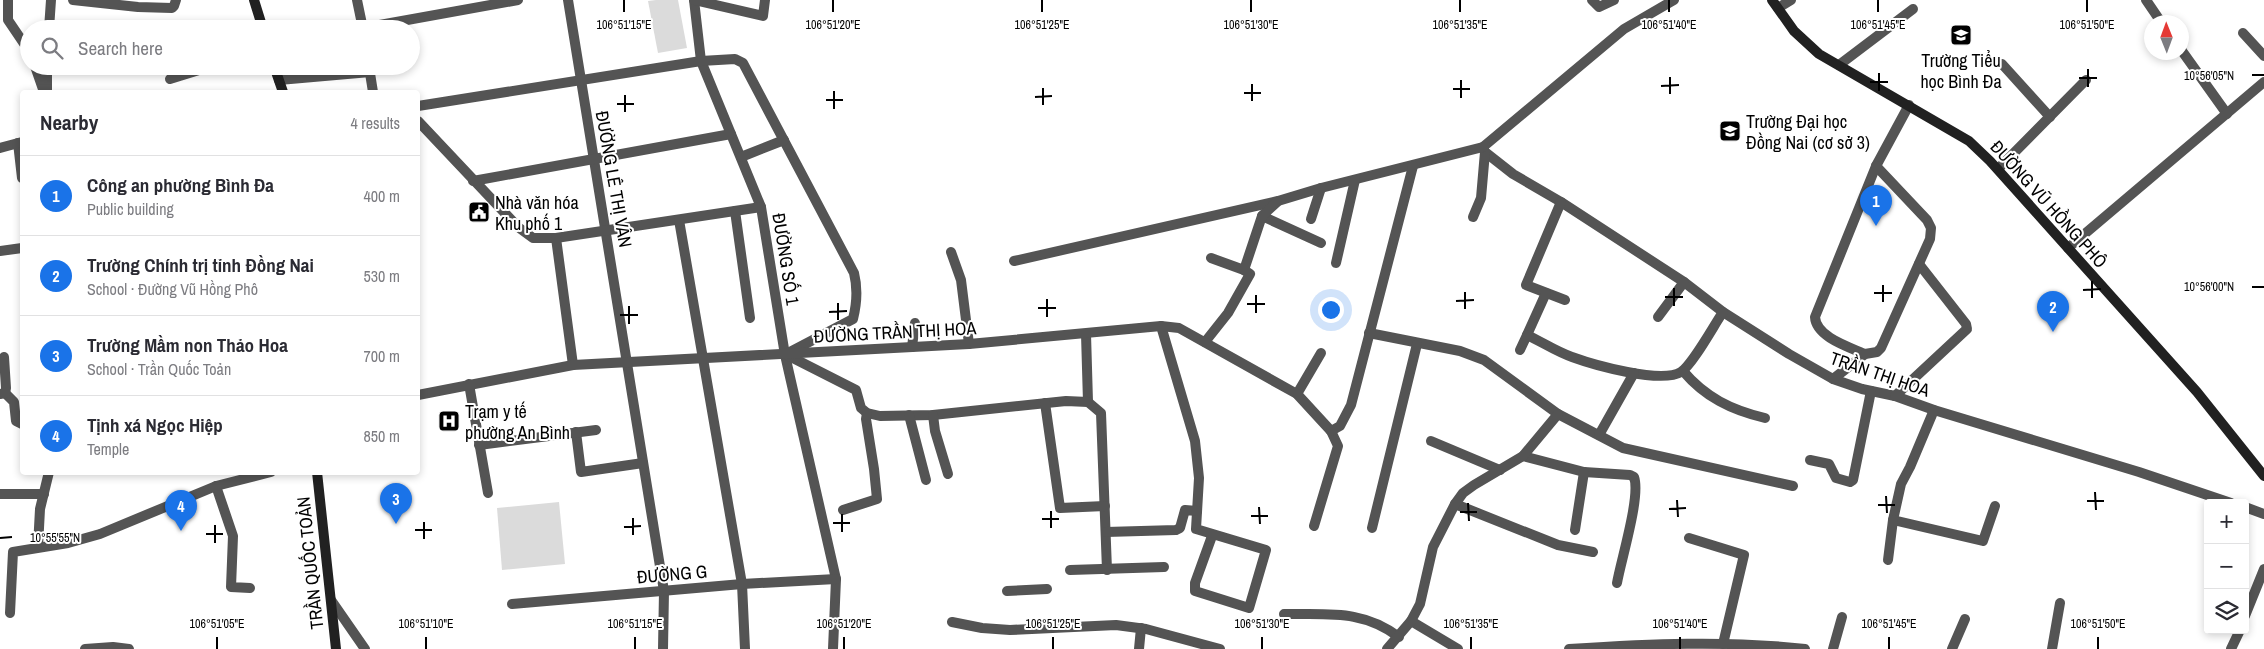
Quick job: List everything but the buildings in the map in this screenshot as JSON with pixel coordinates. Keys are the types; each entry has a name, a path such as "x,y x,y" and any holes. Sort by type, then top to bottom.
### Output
{"street":[{"path":"8,0 8,20 20,38"},
{"path":"50,20 51,0"},
{"path":"73,0 172,8 176,0"},
{"path":"254,0 260,20"},
{"path":"357,0 361,20"},
{"path":"406,20 492,2 518,0"},
{"name":"ĐƯỜNG LÊ THỊ VÂN","path":"568,0 593,159 607,231 626,363 664,592 663,649"},
{"path":"694,0 763,16 765,0"},
{"name":"ĐƯỜNG SỐ 1","path":"694,0 701,61 761,207 786,354 836,579 833,649"},
{"path":"1592,0 1599,7 1614,0"},
{"path":"1014,261 1278,201 1321,188 1484,150 1624,29 1674,0"},
{"path":"1775,4 1791,0"},
{"path":"2146,0 2156,15"},
{"name":"ĐƯỜNG VŨ HỒNG PHÔ","path":"1775,4 1805,43 1820,55 1969,141 1998,169 2197,392 2264,476"},
{"path":"1839,65 1913,9"},
{"path":"2243,32 2264,56"},
{"path":"420,106 701,61 735,59 743,62 854,273 857,284 857,302 853,319 786,354"},
{"path":"2188,60 2227,114"},
{"path":"2002,64 2050,117"},
{"path":"38,75 44,90"},
{"path":"45,90 46,75"},
{"path":"170,79 183,75"},
{"path":"277,75 282,90"},
{"path":"279,80 320,75"},
{"path":"370,75 373,90"},
{"path":"1998,169 2086,80"},
{"path":"2068,248 2264,82"},
{"path":"1865,354 1820,330 1815,323 1815,317 1876,166 1909,105"},
{"path":"420,123 518,227 533,238 556,238 761,207"},
{"path":"473,181 731,134"},
{"path":"741,157 784,140"},
{"path":"0,148 20,142"},
{"path":"1473,216 1481,198 1484,150"},
{"name":"TRẦN THỊ HOA","path":"1484,150 1513,174 1561,202 1684,282 1723,312 1790,354 1833,378 1871,392 1895,396 1934,410 2140,472 2219,499"},
{"path":"1314,526 1338,446 1331,431 1340,426 1351,405 1413,166"},
{"path":"1833,378 1865,354 1877,352 1881,348 1930,239 1931,228 1927,220 1876,166"},
{"path":"1336,263 1355,180"},
{"path":"1312,219 1321,188"},
{"path":"1244,270 1262,216 1278,201"},
{"path":"1561,202 1526,285 1565,300"},
{"path":"735,211 750,318"},
{"path":"1262,216 1321,243"},
{"path":"679,220 742,584 745,649"},
{"path":"556,238 573,365"},
{"path":"0,251 20,248"},
{"path":"951,252 961,280 969,344"},
{"path":"1205,342 1228,313 1250,274 1211,258"},
{"path":"1895,396 1967,329 1966,324 1919,264"},
{"path":"1658,317 1684,282"},
{"path":"1520,350 1546,293"},
{"path":"1527,335 1571,357 1634,373 1668,375 1683,371 1723,312"},
{"path":"912,347 915,323"},
{"path":"1161,326 1195,442 1199,478 1196,530 1266,550 1249,608 1196,592 1195,583 1212,536"},
{"name":"ĐƯỜNG TRẦN THỊ HOA","path":"420,394 573,365 969,344 1161,326 1179,328 1297,394 1331,431"},
{"path":"1086,334 1088,402"},
{"path":"1369,334 1460,351 1484,360 1558,414 1623,448 1793,486"},
{"path":"1372,528 1417,344"},
{"path":"1297,394 1321,353"},
{"path":"786,354 856,390 861,408 867,413 880,416 933,415 1045,403 1088,402 1101,413 1107,570"},
{"path":"4,356 2,393 14,402 16,421 20,423"},
{"path":"1683,371 1694,384 1711,398 1725,406 1764,418"},
{"path":"1599,435 1634,373"},
{"path":"469,384 478,445 488,493"},
{"path":"1810,460 1828,464 1835,478 1850,482 1853,480 1871,392"},
{"path":"1045,403 1060,508 1105,506"},
{"path":"1888,560 1900,484 1910,467 1934,410"},
{"path":"844,510 876,498 867,413"},
{"path":"1387,649 1411,621 1420,604 1433,547 1455,504 1468,489 1523,456 1558,414"},
{"path":"909,415 926,480"},
{"path":"933,415 934,431 948,474"},
{"path":"478,445 596,430"},
{"path":"576,432 581,472 643,464"},
{"path":"1431,440 1500,470"},
{"path":"1523,456 1584,472 1630,475 1635,479 1631,516 1617,583"},
{"path":"1576,530 1584,472"},
{"path":"38,547 39,514 48,475"},
{"path":"10,613 13,552 68,543 100,534 247,475"},
{"name":"TRẦN QUỐC TOẢN","path":"317,475 336,649"},
{"path":"216,486 233,536 231,587 250,588"},
{"path":"0,494 44,494"},
{"path":"1455,504 1558,545 1593,552"},
{"path":"1893,520 1982,541 1995,506"},
{"path":"2249,508 2264,514"},
{"path":"1106,532 1176,530 1180,528 1185,510 1197,511"},
{"path":"1689,538 1744,555 1724,644"},
{"path":"1070,570 1164,567"},
{"path":"2249,606 2264,568"},
{"name":"ĐƯỜNG G","path":"512,604 742,584 836,579"},
{"path":"1008,591 1047,589"},
{"path":"331,600 365,649"},
{"path":"2052,649 2060,603"},
{"path":"1284,614 1354,615 1373,621 1399,637"},
{"path":"1833,649 1842,617"},
{"path":"1952,649 1965,619"},
{"path":"1411,621 1458,649"},
{"path":"952,622 982,628 1010,630 1116,625 1141,628 1220,649"},
{"path":"1139,649 1141,628"},
{"path":"2231,649 2238,634"},
{"path":"1568,649 1653,644 1724,644 1804,649"},
{"path":"85,649 113,647 129,649"}],"shaded area":[{"path":"678,0 687,48 658,53 648,1"},
{"path":"559,502 565,564 502,570 497,508"}],"place":[{"name":"Trường Tiểu học Bình Đa","path":"1961,35"},
{"name":"Trường Đại học Đồng Nai (cơ sở 3)","path":"1730,131"},
{"name":"Nhà văn hóa Khu phố 1","path":"479,212"},
{"name":"Công an phường Bình Đa","path":"1876,226"},
{"name":"Trường Chính trị tỉnh Đồng Nai","path":"2053,332"},
{"name":"Trạm y tế phường An Bình","path":"449,421"},
{"name":"Trường Mầm non Thảo Hoa","path":"396,524"},
{"name":"Tịnh xá Ngọc Hiệp","path":"181,531"}]}
